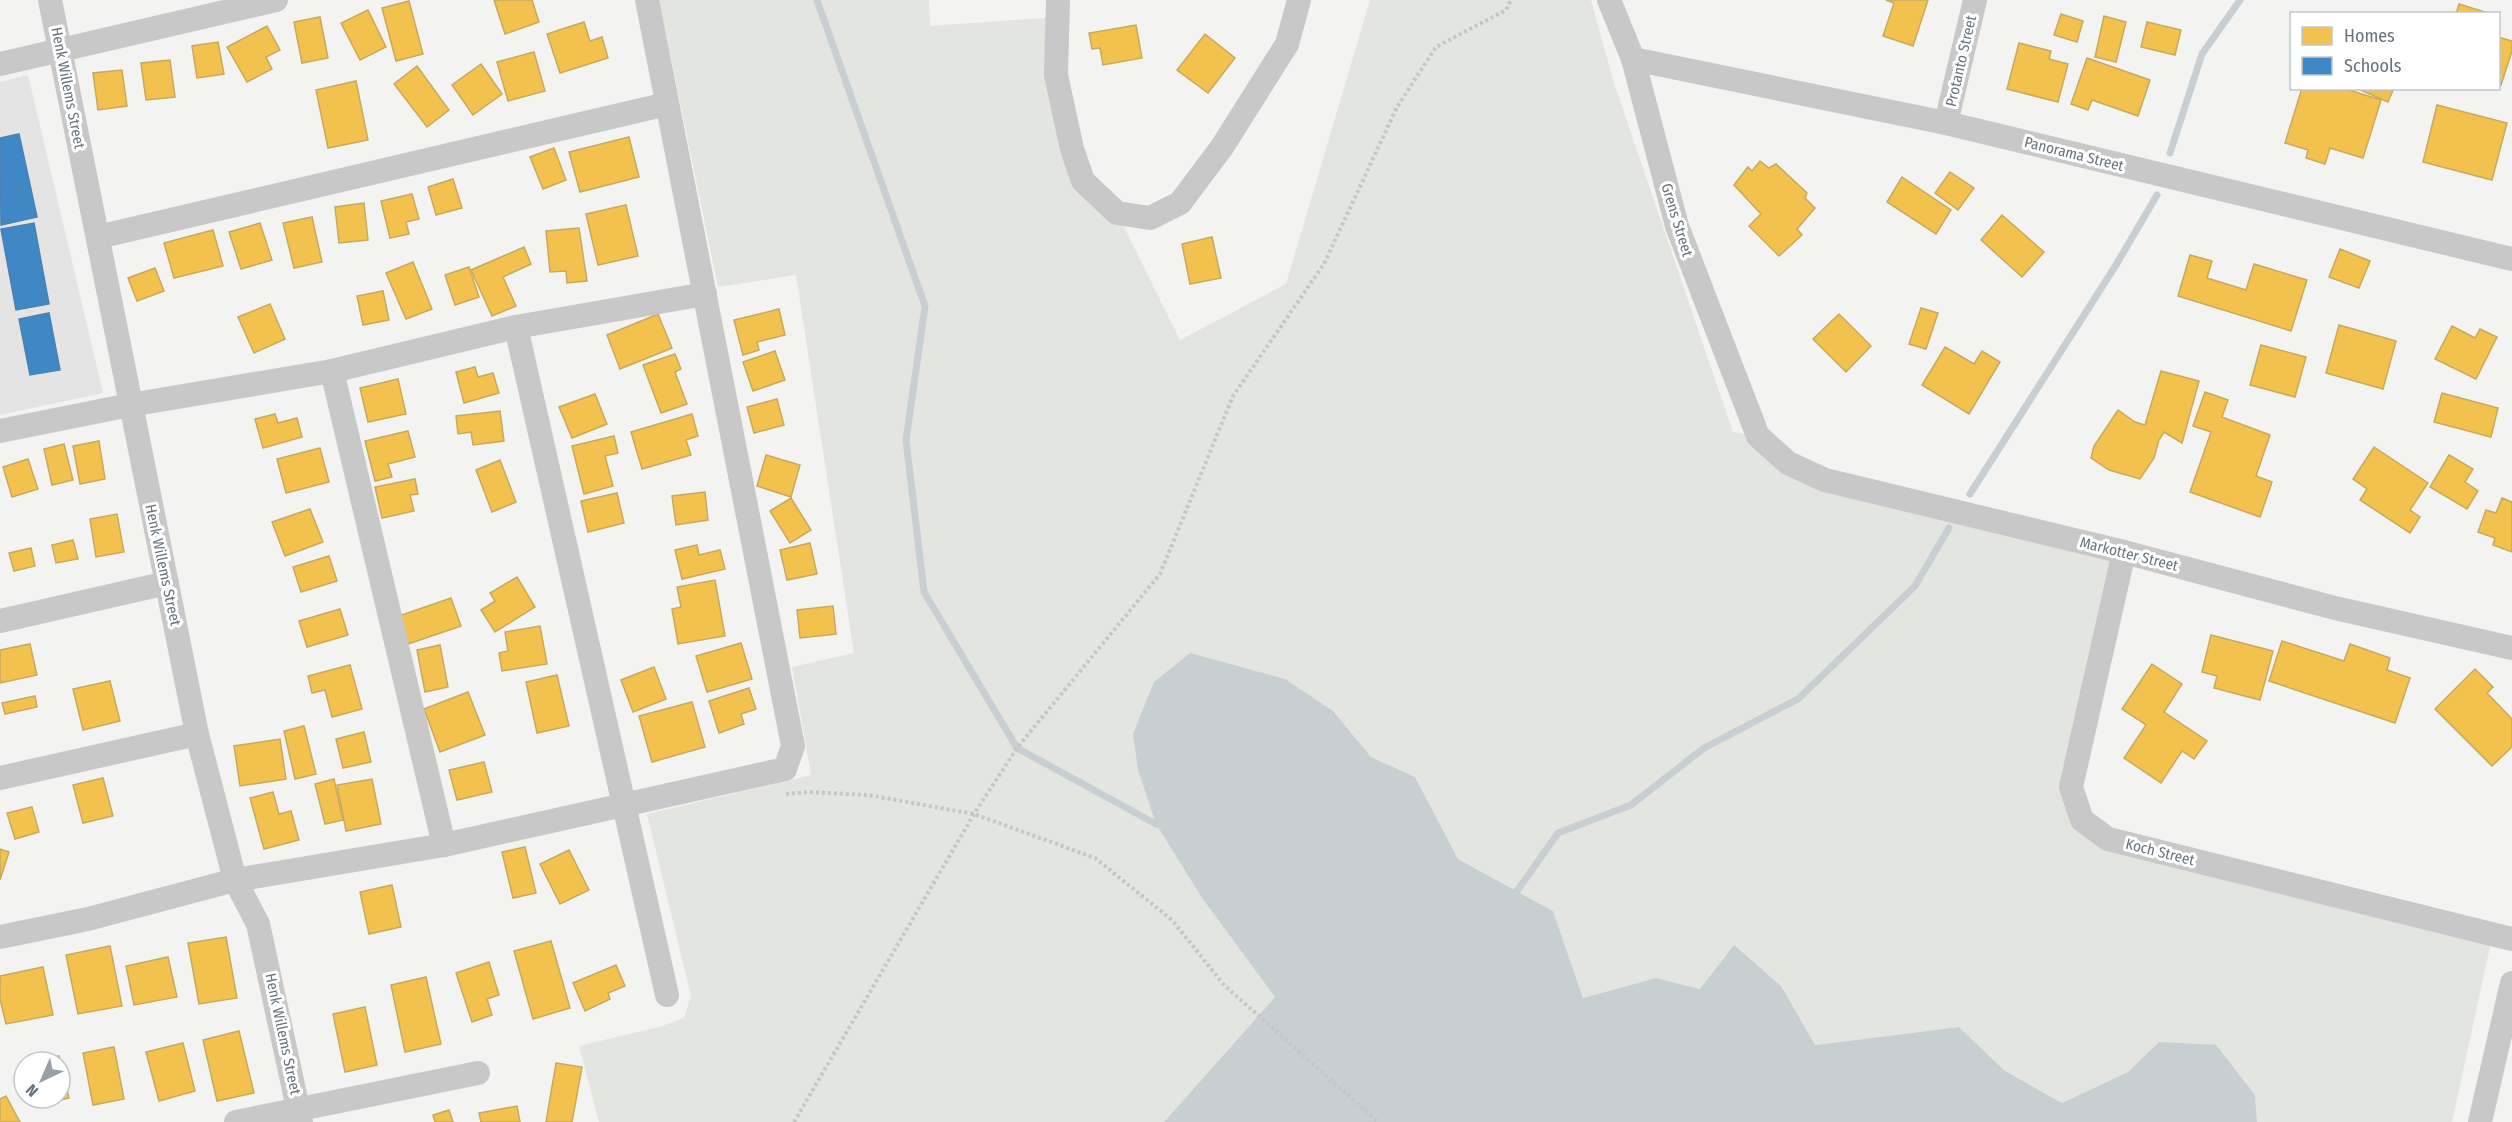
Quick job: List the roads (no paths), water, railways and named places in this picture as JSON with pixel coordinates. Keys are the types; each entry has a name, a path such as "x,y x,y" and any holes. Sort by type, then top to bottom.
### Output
{"street":[{"name":"Henk Willems Street","path":"50,0 197,734 235,880 258,924 300,1116"},
{"path":"0,64 276,0"},
{"path":"0,937 88,919 235,880 444,845 785,769 793,746 647,0"},
{"path":"1059,0 1056,75 1072,150 1083,181 1117,213 1150,218 1180,203 1222,147 1287,44 1299,0"},
{"name":"Grens Street","path":"1609,0 1633,59 1677,226 1758,436"},
{"name":"Protanto Street","path":"1946,123 1975,0"},
{"name":"Panorama Street","path":"1633,59 1946,123 2511,253"},
{"path":"98,237 668,104"},
{"path":"0,431 130,405 332,371 516,327 705,294"},
{"path":"516,327 626,805 667,995"},
{"path":"332,371 444,845"},
{"name":"Markotter Street","path":"1758,436 1788,463 1825,480 2124,552 2335,608 2512,648"},
{"name":"Koch Street","path":"2124,552 2071,787 2082,820 2108,839 2512,939"},
{"path":"0,621 167,583"},
{"path":"0,778 197,734"},
{"path":"2480,1122 2512,983"},
{"path":"236,1122 300,1116 478,1073"}],"waterway":[{"path":"817,0 925,306 906,440 924,592 1017,748 1156,824"},
{"path":"2170,153 2202,54 2240,0"},
{"path":"1970,494 2116,265 2157,195"},
{"path":"1517,891 1558,833 1631,805 1704,748 1798,699 1915,586 1949,528"}]}
